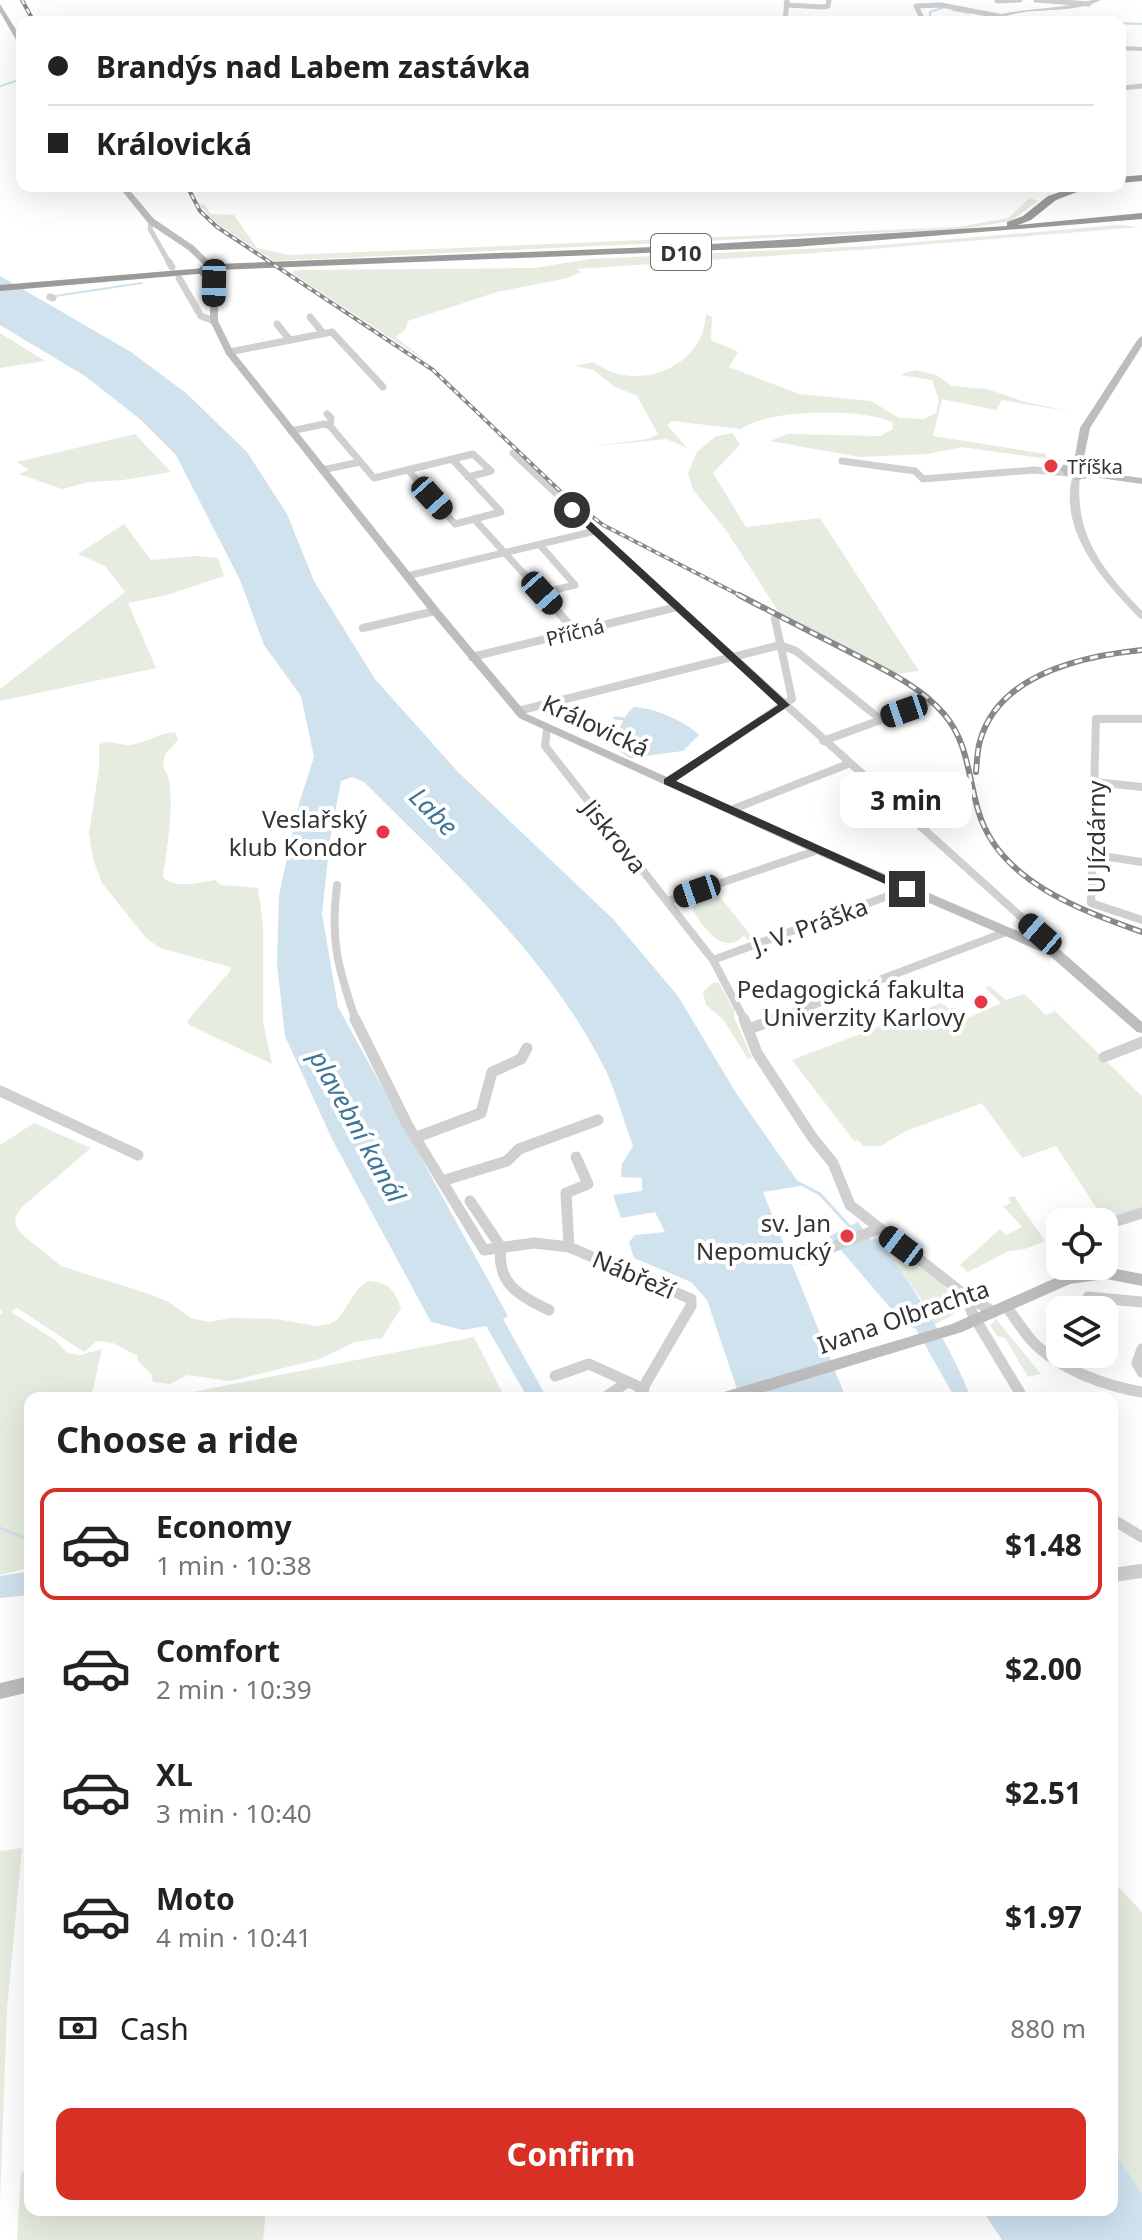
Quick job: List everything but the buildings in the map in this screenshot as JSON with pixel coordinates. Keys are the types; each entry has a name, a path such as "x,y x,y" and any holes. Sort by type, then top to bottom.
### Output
{"highway":[{"path":"973,231 1022,221 1047,201 1070,192"},
{"path":"1067,193 1059,199 1062,210 1087,217 1126,217"},
{"name":"D10","path":"211,269 749,249 938,238 1142,218"},
{"name":"D10","path":"0,286 211,269 720,247 1142,218"}],"main road":[{"path":"0,6 16,34"},
{"name":"Královická","path":"127,192 151,221 207,263 214,283 214,321 229,352 518,711 547,729 1054,952 1142,1029"},
{"path":"1066,472 1078,464 1085,428 1142,339"},
{"path":"1078,464 1092,468 1092,474"},
{"path":"1066,472 1142,481"},
{"name":"Ivana Olbrachta","path":"744,1392 947,1331 1067,1279 1106,1273 1142,1280"},
{"path":"0,1691 24,1685"}],"street":[{"path":"786,3 823,7 828,6 829,0"},
{"path":"909,0 921,16"},
{"path":"999,10 1020,0"},
{"path":"1036,0 1089,4"},
{"path":"916,6 1021,11 1089,4 1098,0"},
{"path":"999,10 1015,7 1021,11"},
{"name":"Královická","path":"151,221 150,229 172,267"},
{"name":"Královická","path":"179,278 201,316 214,321"},
{"path":"310,317 323,333"},
{"path":"277,324 289,339"},
{"path":"229,352 332,332 383,387"},
{"path":"327,414 331,418 330,426"},
{"path":"291,431 324,424 330,426 374,478 473,454 491,471 468,477"},
{"path":"513,453 731,658 1040,934 1054,952"},
{"path":"408,470 455,524 501,512 452,459"},
{"path":"842,461 915,471 923,479 1034,470 1066,472 1076,526 1087,547 1142,616"},
{"path":"322,470 360,462"},
{"path":"474,519 576,632"},
{"path":"407,576 595,531"},
{"path":"540,545 575,585 542,593"},
{"name":"Příčná","path":"472,657 677,607"},
{"path":"363,628 435,611"},
{"path":"668,782 792,699 775,619"},
{"path":"518,711 780,645 796,651 880,719"},
{"path":"823,741 927,703"},
{"name":"U Jízdárny","path":"1142,719 1096,719 1095,855 1091,903 1142,920"},
{"name":"Jiskrova","path":"547,729 545,746 565,774 713,960 749,1029 757,1053 837,1170 850,1205 873,1231 966,1296 1000,1309"},
{"path":"731,810 848,764"},
{"path":"1095,782 1142,787"},
{"path":"668,901 818,850"},
{"path":"1095,855 1142,862"},
{"path":"337,885 330,905 342,988 380,1076 484,1250 501,1247"},
{"name":"J. V. Práška","path":"713,960 907,889"},
{"path":"749,1029 1006,932"},
{"path":"1104,1057 1142,1042"},
{"path":"417,1137 481,1113 492,1072 521,1059 527,1048"},
{"path":"0,1091 138,1155"},
{"path":"442,1181 507,1161 519,1149 598,1120"},
{"name":"Nábřeží","path":"569,1247 566,1193 588,1184 576,1157"},
{"path":"470,1201 501,1247 497,1264 516,1294 549,1310"},
{"path":"1118,1221 1142,1213"},
{"path":"803,1259 873,1231"},
{"name":"Nábřeží","path":"501,1247 534,1243 569,1247 691,1299 691,1306 641,1392"},
{"path":"966,1296 1019,1392"},
{"path":"1118,1300 1142,1302"},
{"path":"1000,1309 1038,1347 1075,1369 1142,1392"},
{"path":"1142,1349 1137,1363 1142,1372"},
{"name":"Nábřeží","path":"555,1376 589,1364 637,1392"},
{"path":"613,1392 626,1383"},
{"path":"1118,1523 1142,1537"},
{"path":"1118,1574 1142,1571"}],"shaded area":[{"path":"1030,198 1038,201 1011,221 964,229 274,261 216,223 198,203 205,205 210,214 234,215 257,248 289,255 958,227 1008,218"},
{"path":"1120,225 1139,227 577,269 581,272 568,278 497,292 408,321 405,330 395,337 429,363 293,274 293,271 302,270 534,268 590,259 867,246"},
{"path":"706,314 712,317 711,340 738,352 729,367 799,394 871,401 899,418 924,419 936,413 939,400 932,380 900,375 915,370 936,375 952,386 987,389 1025,402 1072,412 1002,400 996,410 942,399 933,436 1046,454 1047,459 962,447 927,454 860,457 770,441 788,434 880,436 893,429 892,422 877,417 838,413 793,414 754,422 741,429 672,421 667,425 687,448 666,439 587,447 647,439 658,434 637,396 614,386 593,370 575,366 594,362 628,376 664,371 680,362 693,349 702,333"},
{"path":"0,333 45,361 0,368"},
{"path":"733,433 740,445 713,473 746,527 820,518 919,671 896,674 780,614 726,530 693,490 688,473 697,452 716,436"},
{"path":"135,434 171,472 89,482 62,489 19,474 29,470 17,462"},
{"path":"124,524 151,560 196,556 218,558 224,576 167,595 128,603 156,668 0,701 0,689 125,592 105,566 78,554"},
{"path":"175,732 178,740 165,754 163,767 168,776 171,804 163,877 181,884 215,880 221,885 258,888 263,925 263,1022 272,1064 189,1025 187,1021 231,970 230,967 160,948 146,938 102,883 93,859 89,833 99,768 99,745 110,742 130,745"},
{"path":"717,893 753,938 748,940 744,935 729,943 707,931 692,908 700,900 715,900 712,895"},
{"path":"714,982 719,983 734,1010 734,1017 752,1058 748,1059 723,1019 706,1005 703,992"},
{"path":"990,986 1006,1000 1024,994 1046,1015 1055,1011 1142,1096 1142,1209 1118,1217 1118,1208 1097,1208 1056,1146 1022,1158 982,1103 906,1131 881,1146 863,1146 858,1140 854,1141 792,1060 941,1003 950,1009 953,1007 966,1019 1001,1003 985,988"},
{"path":"34,1123 91,1148 21,1208 15,1218 17,1228 24,1236 61,1266 152,1295 169,1302 191,1318 209,1322 230,1318 276,1319 317,1326 330,1324 338,1319 367,1281 390,1288 401,1308 382,1338 355,1342 320,1359 230,1381 187,1375 170,1384 153,1382 151,1374 137,1360 138,1356 113,1343 97,1341 84,1352 17,1308 11,1312 55,1340 67,1353 80,1355 102,1349 92,1392 24,1392 24,1569 0,1575 0,1314 3,1313 0,1309 0,1145"},
{"path":"1014,1196 1045,1241 1009,1251 968,1272 960,1265 1000,1229 1006,1235 1022,1227 1003,1206 1011,1203 1008,1198"},
{"path":"875,1237 912,1259 938,1280 948,1291 954,1314 934,1325 921,1299 881,1243 871,1240"},
{"path":"996,1319 1041,1374 1028,1377 1005,1338 997,1336 990,1325"},
{"path":"474,1337 502,1392 193,1392"},
{"path":"22,1848 7,2009 0,2203 0,1851"},
{"path":"1118,1886 1142,1912 1142,2193 1118,2157"},
{"path":"21,2172 24,2173 24,2216 265,2216 263,2240 17,2240"}],"water":[{"path":"0,276 131,352 186,393 247,452 287,514 314,581 375,679 458,772 613,919 678,996 736,1093 801,1186 763,1192 844,1392 738,1392 707,1300 691,1282 634,1258 629,1242 635,1235 665,1232 655,1212 621,1218 613,1195 642,1191 642,1178 621,1177 622,1164 633,1146 610,1080 583,1030 557,991 497,917 364,782 352,777 341,781 330,840 322,914 338,1007 508,1316 503,1319 544,1392 524,1392 486,1326 463,1330 431,1322 332,1139 285,1036 277,964 279,895 299,804 314,757 301,696 264,645 240,580 176,455 140,419 85,376 0,325"},
{"path":"634,707 669,716 699,735 683,751 630,758 617,750 617,744 623,721"},
{"path":"858,1222 870,1239 881,1242 942,1337 968,1392 952,1392 916,1329 904,1324 829,1236"},
{"path":"24,1572 24,1596 0,1598 0,1576"},
{"path":"1118,2157 1142,2193 1142,2240 1002,2240 986,2216 1118,2216"}],"waterway":[{"path":"930,16 930,12 945,7"},
{"path":"953,10 969,13"},
{"path":"1126,23 1142,24"},
{"path":"0,86 16,81"},
{"path":"55,296 142,283"},
{"path":"615,718 627,719"},
{"path":"795,1181 820,1194 850,1227"},
{"path":"0,1528 24,1538"}],"railway":[{"path":"22,0 31,16"},
{"path":"190,192 200,211 217,227 433,370 561,492 603,525 743,597"},
{"path":"739,595 886,671 934,703 958,736 978,810 988,835 1003,856 1044,889 1093,914 1142,932"},
{"path":"976,772 979,745 990,718 1005,699 1024,684 1069,664 1142,650"}],"place":[{"name":"Tříška","path":"1051,466"},
{"name":"Veslařský klub Kondor","path":"383,832"},
{"name":"Pedagogická fakulta Univerzity Karlovy","path":"981,1002"},
{"name":"sv. Jan Nepomucký","path":"847,1236"}],"route":[{"path":"572,510 784,705 668,782 907,889"}],"water label":[{"name":"Labe","path":"434,811"},
{"name":"plavební kanál","path":"358,1126"}]}
